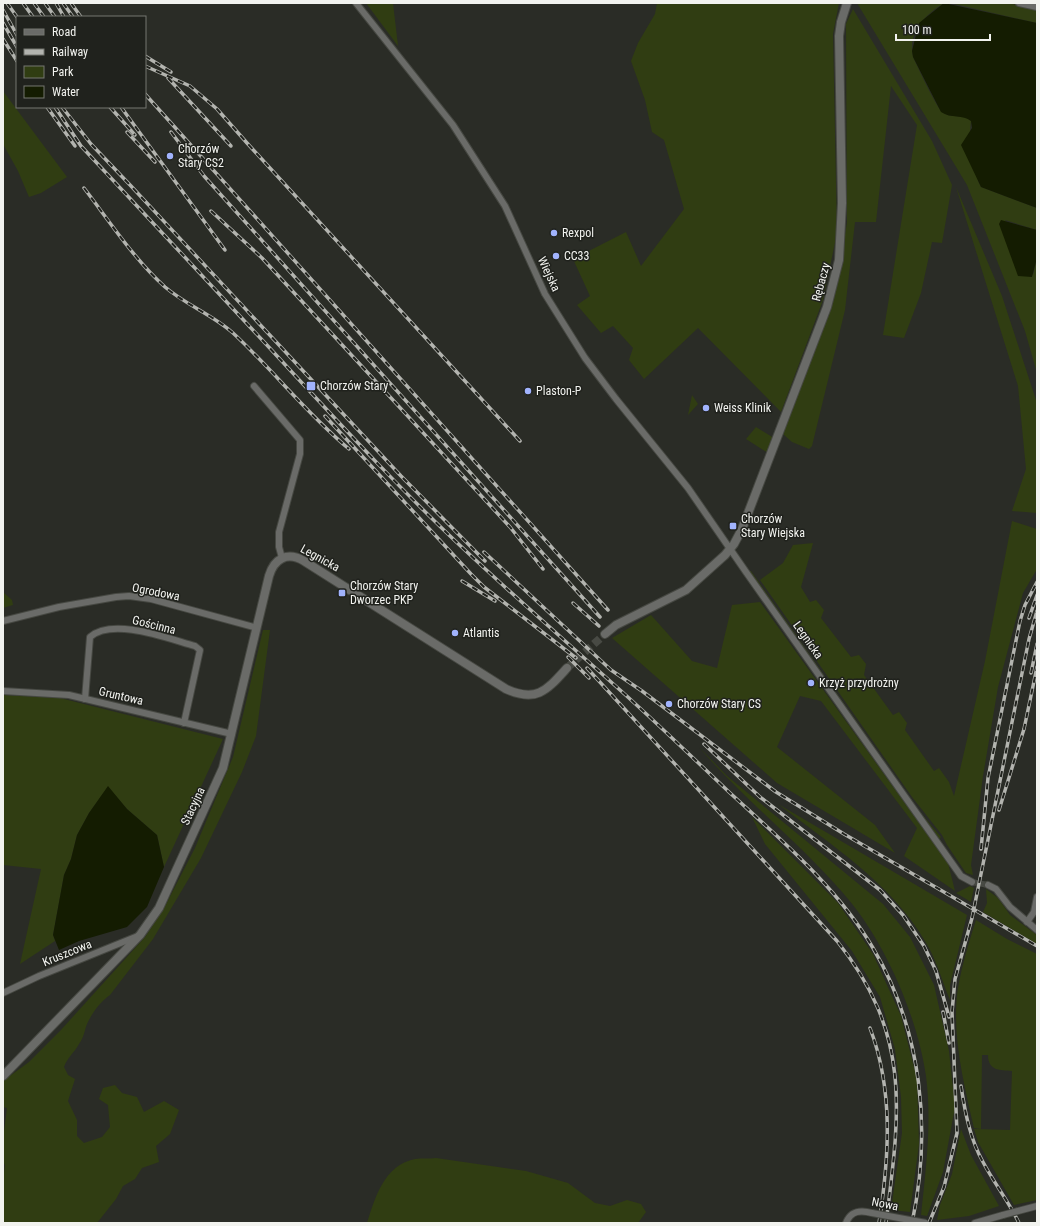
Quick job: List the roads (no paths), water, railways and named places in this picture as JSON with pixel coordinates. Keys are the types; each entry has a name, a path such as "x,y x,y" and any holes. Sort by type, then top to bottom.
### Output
{"street":[{"name":"Wiejska","path":"356,3 453,125 505,206 545,294 561,322 585,358 688,488 730,550"},
{"name":"Rębaczy","path":"730,550 742,529 821,321 834,282 839,260 842,203 839,36 841,22 847,3"},
{"path":"1020,3 1037,7"},
{"path":"254,386 300,440 300,454 279,539 282,558"},
{"path":"606,634 616,625 686,590 700,580 730,550"},
{"name":"Legnicka","path":"730,550 961,876 972,882"},
{"name":"Legnicka","path":"282,558 292,556 304,560 506,690 518,695 528,696 542,692 567,668"},
{"name":"Stacyjna","path":"3,1076 140,935 159,908 223,768 271,570 275,563 282,558"},
{"name":"Ogrodowa","path":"3,621 59,607 129,596 151,599 257,628"},
{"name":"Gościnna","path":"85,699 90,637 94,634 115,630 134,629 195,646 200,650 184,722"},
{"name":"Gruntowa","path":"3,691 54,693 232,734"},
{"path":"988,885 996,889 1010,907 1037,930"},
{"path":"1027,922 1034,912 1037,896"},
{"name":"Kruszcowa","path":"3,993 38,976 140,935"},
{"path":"975,1223 1037,1206"},
{"name":"Nowa","path":"846,1223 850,1216 855,1212 862,1211 926,1223"}],"water":[{"path":"944,3 1037,23 1037,208 981,187 961,145 972,128 971,121 941,112 913,57 912,51 919,23"},
{"path":"1001,220 1037,230 1037,258 1032,277 1018,276 999,224"},
{"path":"108,786 127,809 157,835 164,867 147,907 127,927 79,941 59,950 53,935 64,875 71,859 77,835 89,813"}],"tunnel":[{"path":"567,668 605,634"},
{"path":"972,882 988,885"}],"railway":[{"path":"7,3 16,16"},
{"path":"23,3 32,16"},
{"path":"34,3 43,16"},
{"path":"45,3 54,16"},
{"path":"56,3 63,16"},
{"path":"63,3 72,16"},
{"path":"71,3 80,16"},
{"path":"3,10 16,33"},
{"path":"3,23 16,45"},
{"path":"3,39 16,59"},
{"path":"146,57 171,72"},
{"path":"146,66 190,86 217,109 520,441"},
{"path":"168,78 231,146"},
{"path":"146,95 608,610"},
{"path":"48,108 75,146"},
{"path":"56,108 81,146 389,476 486,570 634,702 788,846 843,905 873,948 890,980 903,1013 912,1047 918,1082 921,1117 921,1152 918,1188 912,1223"},
{"path":"63,108 91,144 401,476 485,561"},
{"path":"111,108 135,135"},
{"path":"122,108 225,250"},
{"path":"127,132 155,162"},
{"path":"171,132 204,176 600,617"},
{"path":"84,188 123,240 165,287 233,333 304,407 349,449"},
{"path":"211,211 262,258 510,527 543,569"},
{"path":"325,416 484,587 576,658"},
{"path":"484,552 611,670 642,691 776,792 844,834 1037,946"},
{"path":"462,581 495,601"},
{"path":"981,849 988,778 1020,621 1025,605 1037,582"},
{"path":"1029,618 1037,595"},
{"path":"573,603 599,626"},
{"path":"929,1223 944,1187 957,1133 952,1012 955,979 972,918 1029,639 1037,611"},
{"path":"1031,673 1037,644"},
{"path":"568,657 589,678"},
{"path":"999,810 1024,729 1037,667"},
{"path":"587,668 837,941 861,976 878,1009 889,1042 895,1076 895,1145 886,1223"},
{"path":"704,744 760,797 880,890 903,915 924,946 936,971 949,1017"},
{"path":"943,1012 949,1043"},
{"path":"870,1028 878,1052 886,1100 887,1149 879,1223"},
{"path":"961,1086 964,1106 978,1153 1019,1223"}],"place":[{"name":"Chorzów Stary CS2","path":"170,156"},
{"name":"Rexpol","path":"554,233"},
{"name":"CC33","path":"556,256"},
{"name":"Chorzów Stary","path":"311,386"},
{"name":"Plaston-P","path":"528,391"},
{"name":"Weiss Klinik","path":"706,408"},
{"name":"Chorzów Stary Wiejska","path":"733,526"},
{"name":"Chorzów Stary Dworzec PKP","path":"342,593"},
{"name":"Atlantis","path":"455,633"},
{"name":"Krzyż przydrożny","path":"811,683"},
{"name":"Chorzów Stary CS","path":"669,704"}]}
